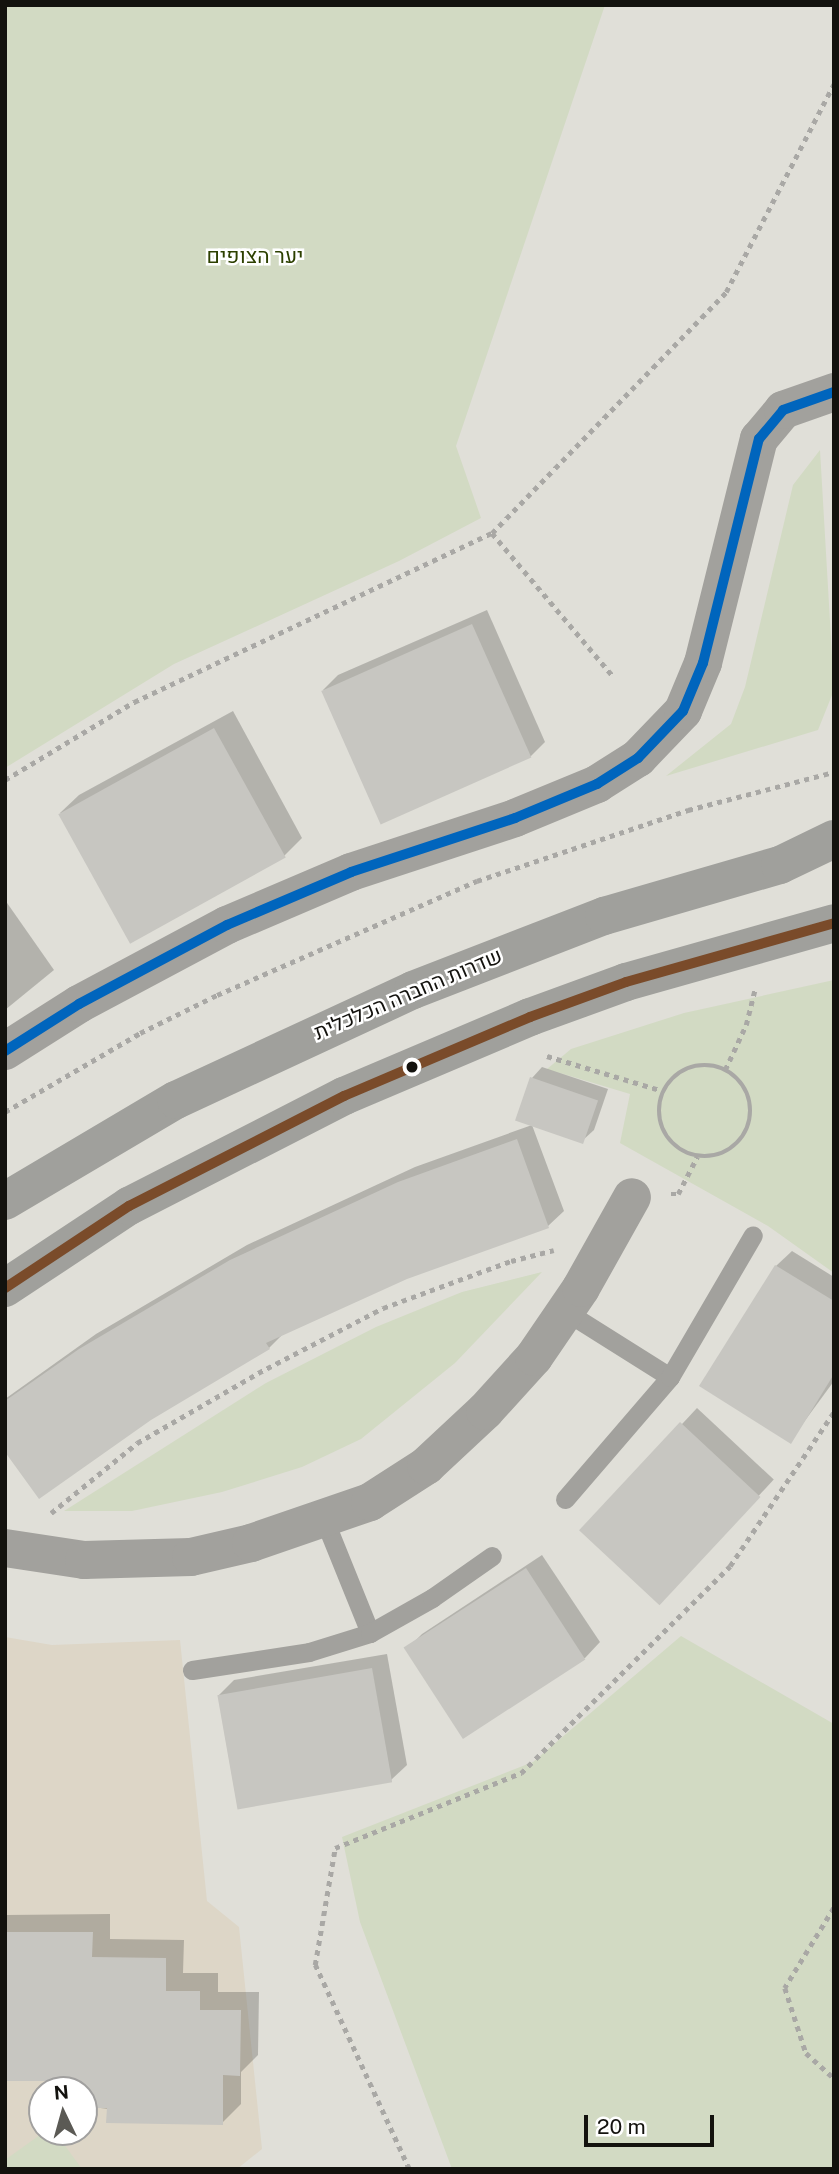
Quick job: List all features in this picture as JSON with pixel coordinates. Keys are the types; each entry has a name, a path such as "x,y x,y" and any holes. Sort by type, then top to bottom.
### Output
{"main road":[{"name":"שדרות החברה הכלכלית","path":"5,1201 176,1100 414,990 604,916 780,865 834,839"},
{"path":"5,1288 129,1206 209,1161 482,1037 626,982 755,943 834,923"}],"street":[{"path":"5,1051 79,1004 227,925 351,872 515,818 597,784 638,758 683,711 703,663 759,439 783,410 834,392"},
{"path":"6,1548 84,1560 191,1557 324,1519 370,1502 426,1466 485,1411 534,1357 565,1311 632,1197"}],"lane":[{"path":"565,1499 670,1377 753,1235"},
{"path":"565,1311 670,1377"},
{"path":"324,1519 370,1633"},
{"path":"192,1670 309,1652 370,1633 432,1598 492,1556"}],"path":[{"path":"5,780 134,702 492,533 726,292 834,84"},
{"path":"492,533 612,675"},
{"path":"5,1112 140,1033 218,995 477,881 676,814 834,772"},
{"path":"725,1070 755,993 755,943"},
{"path":"482,1037 663,1091"},
{"path":"694,1066 725,1070 746,1091 750,1122 743,1137 713,1157 681,1151 667,1137 660,1123 663,1091 679,1073 694,1066"},
{"path":"6,1548 137,1443 360,1320 511,1261 609,1237"},
{"path":"409,2169 315,1965 335,1848 521,1773 730,1566 834,1412"},
{"path":"834,1908 785,1988 806,2053 834,2078"}],"shaded area":[{"path":"5,1637 52,1645 180,1640 207,1901 239,1927 262,2149 237,2169 5,2169"}],"green space":[{"name":"יער הצופים","path":"5,5 605,5 456,446 481,518 399,561 174,664 5,768"},
{"path":"820,450 834,690 818,730 666,776 731,724 745,687 793,485"},
{"path":"834,980 834,1273 768,1226 620,1143 630,1094 547,1069 571,1049 684,1013"},
{"path":"542,1272 455,1363 361,1439 302,1467 222,1492 132,1511 64,1511 266,1383 376,1327 462,1292"},
{"path":"681,1636 834,1724 834,2169 452,2169 360,1922 342,1837 533,1762"},
{"path":"28,2143 28,2146 65,2146 82,2169 5,2169 5,2160"}],"building":[{"path":"472,624 531,757 381,824 321,691"},
{"path":"214,728 286,857 130,944 58,814"},
{"path":"530,1077 598,1100 583,1144 515,1120"},
{"path":"517,1139 549,1228 407,1279 266,1343 270,1349 151,1420 39,1499 5,1452 5,1401 79,1349 230,1260 398,1182"},
{"path":"775,1265 834,1301 834,1374 791,1444 699,1386"},
{"path":"680,1422 760,1497 660,1605 579,1530"},
{"path":"526,1568 585,1659 463,1739 404,1648"},
{"path":"372,1668 392,1782 238,1810 217,1695"},
{"path":"5,1932 93,1932 92,1957 166,1958 166,1991 200,1991 200,2010 241,2010 240,2076 223,2075 223,2125 106,2123 107,2108 98,2108 98,2076 28,2076 28,2081 5,2081"}],"transit line":[{"path":"5,1051 79,1004 227,925 351,872 515,818 597,784 638,758 683,711 703,663 759,439 783,410 834,392"},
{"path":"5,1288 129,1206 344,1096 530,1017 626,982 834,923"}]}
